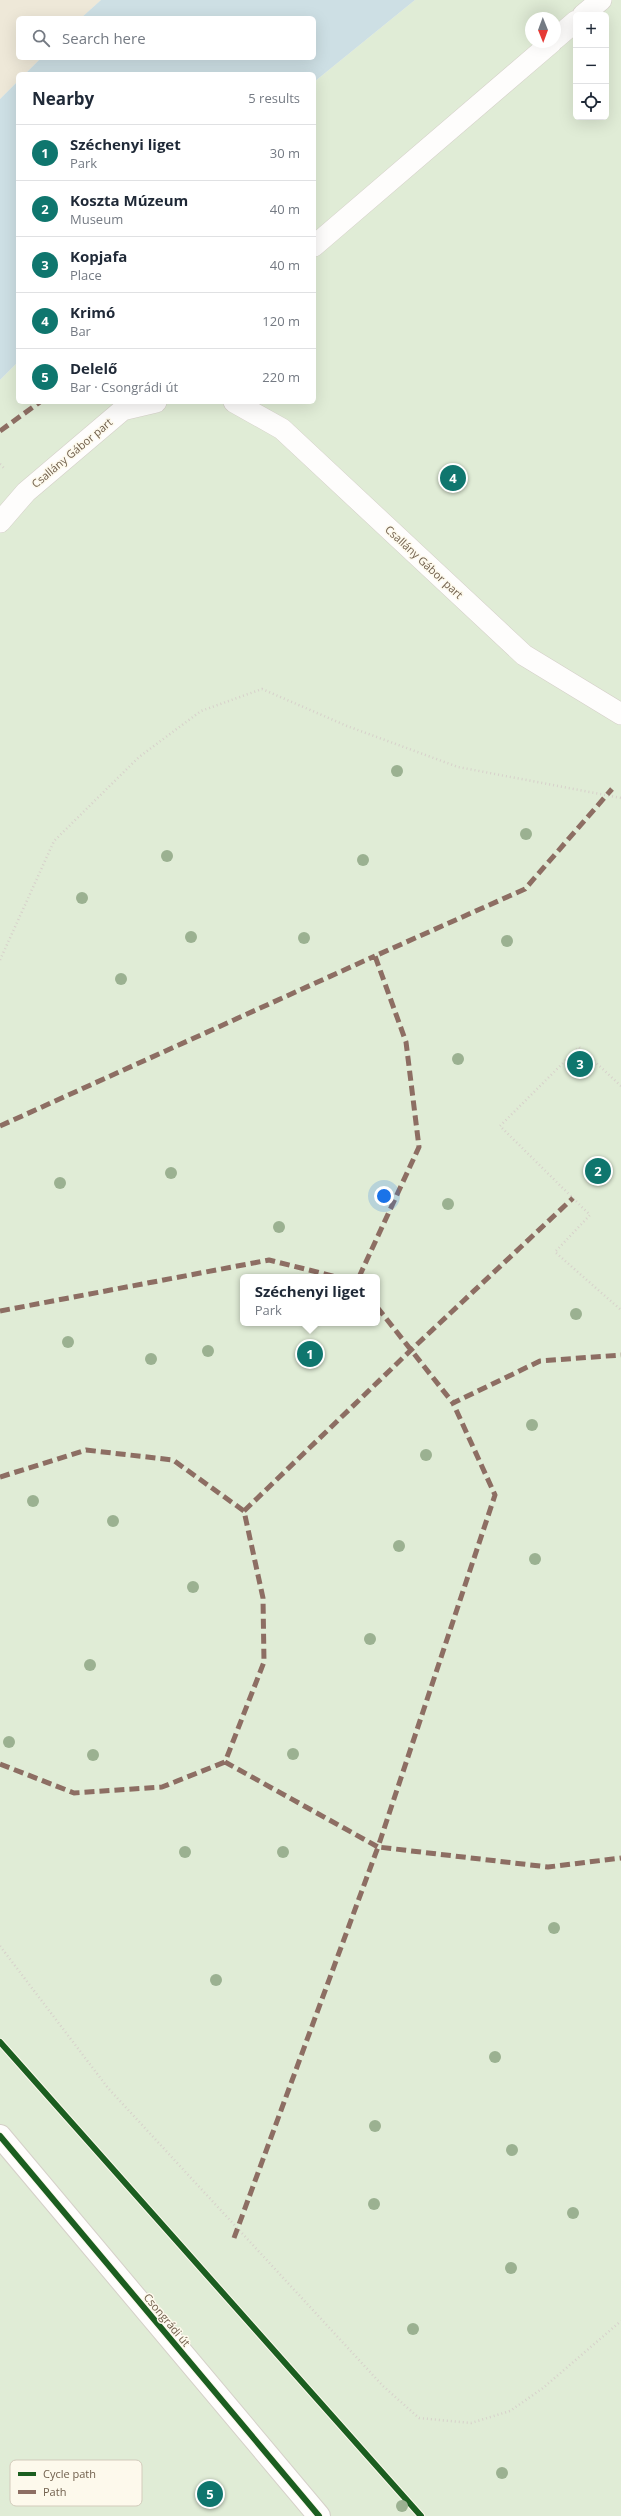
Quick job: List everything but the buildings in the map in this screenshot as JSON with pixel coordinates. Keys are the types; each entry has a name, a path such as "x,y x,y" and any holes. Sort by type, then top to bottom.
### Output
{"street":[{"name":"Csongrádi út","path":"0,2136 319,2516"}],"lane":[{"path":"587,12 601,0"},
{"path":"561,34 573,24"},
{"path":"316,244 545,48"},
{"name":"Csallány Gábor part","path":"0,522 26,492 127,406 142,404"},
{"name":"Csallány Gábor part","path":"238,404 282,429 524,655 621,714"}],"path":[{"path":"0,960 54,841 139,757 201,711 262,689 353,728 458,767 621,798"},
{"path":"621,1086 579,1046 500,1126 590,1215 555,1252 621,1310"},
{"path":"0,1946 108,2088 383,2386 419,2418 471,2423 510,2411 543,2388 621,2321"}],"shaded area":[{"path":"0,0 101,0 83,16 16,16 16,60 39,60 27,72 16,72 16,83 0,99"},
{"path":"101,0 415,0 316,80 316,72 27,72 39,60 316,60 316,16 83,16"},
{"path":"16,83 16,364 0,380 0,99"}],"green space":[{"path":"415,0 621,0 621,2516 0,2516 0,380 16,364 16,404 316,404 316,80"}],"marked path":[{"path":"0,431 37,404"},
{"path":"360,1274 419,1147 406,1042 375,956 525,889 612,789"},
{"path":"0,1126 375,956"},
{"path":"244,1511 411,1350 573,1198"},
{"path":"0,1311 269,1260 325,1274"},
{"path":"380,1311 453,1403 540,1361 621,1355"},
{"path":"0,1477 86,1450 173,1460 244,1511 263,1598 264,1662 225,1762 378,1847 495,1495 453,1403"},
{"path":"0,1764 74,1793 162,1787 225,1762"},
{"path":"234,2238 378,1847 548,1867 621,1858"}],"cycle path":[{"path":"0,2042 421,2516"},
{"path":"0,2136 319,2516"}],"place":[{"name":"Krimó","path":"453,478"},
{"name":"Kopjafa","path":"580,1064"},
{"name":"Koszta Múzeum","path":"598,1171"},
{"name":"Széchenyi liget","path":"310,1354"},
{"name":"Delelő","path":"210,2494"}]}
